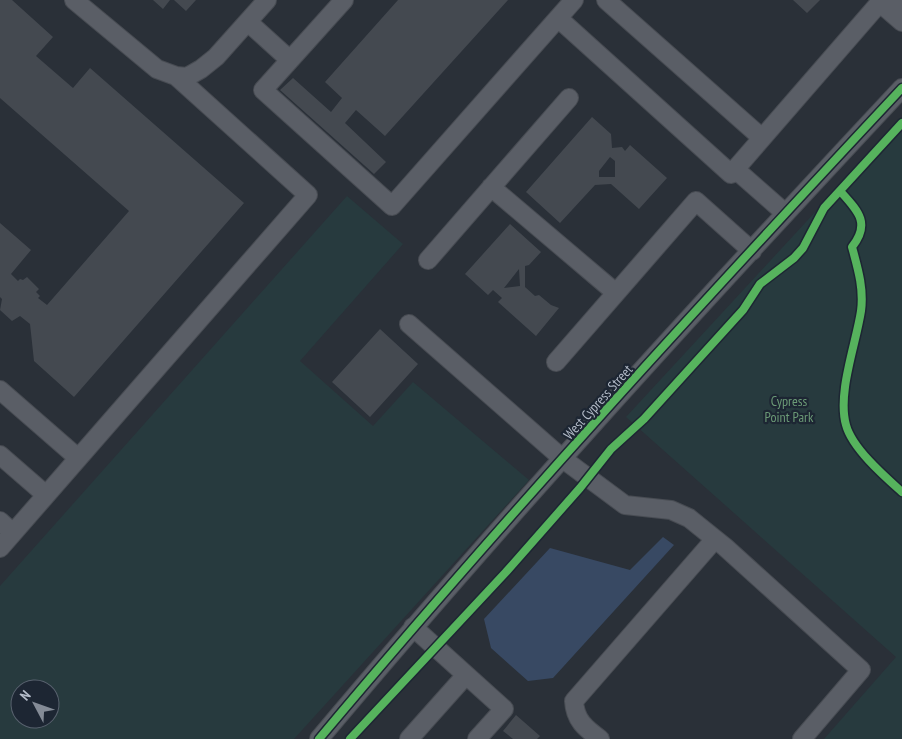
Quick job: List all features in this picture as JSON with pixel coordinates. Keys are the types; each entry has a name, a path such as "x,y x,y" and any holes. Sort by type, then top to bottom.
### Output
{"street":[{"path":"0,548 308,195 182,76 157,69 74,0"},
{"path":"182,76 201,69 216,57 267,0"},
{"path":"344,0 263,90 392,206 574,0"},
{"path":"606,0 762,138"},
{"path":"558,18 731,174 881,1 902,22"},
{"path":"248,22 290,60"},
{"name":"West Cypress Street","path":"319,739 413,627 785,213 902,88"},
{"path":"428,260 569,98"},
{"path":"735,169 785,213"},
{"path":"491,187 616,293"},
{"path":"556,362 696,202 752,251"},
{"path":"409,324 564,459 625,505 671,510 689,518 861,670 802,739"},
{"path":"0,390 78,458"},
{"path":"0,455 46,495"},
{"path":"0,521 14,533"},
{"path":"600,739 585,728 575,714 574,701 715,539"},
{"path":"413,627 504,709 477,739"},
{"path":"409,739 466,675"}],"green space":[{"name":"Cypress Point Park","path":"902,118 902,739 824,739 896,657 626,417"},
{"path":"347,196 403,244 300,361 373,426 413,382 529,480 294,739 0,739 0,586"}],"water":[{"path":"663,537 674,545 553,678 528,681 491,648 484,619 550,548 630,570"}],"building":[{"path":"0,0 12,0 53,37 36,56 73,88 90,68 244,203 74,397 34,361 30,324 20,316 12,321 0,310 2,299 0,297 0,223 31,250 11,274 18,281 27,277 39,289 36,292 40,296 38,298 47,305 129,211 0,98"},
{"path":"153,0 170,0 163,9"},
{"path":"174,0 196,0 186,11"},
{"path":"398,0 508,0 385,136 356,110 345,123 386,162 374,174 280,90 293,78 331,112 342,98 325,82"},
{"path":"793,0 820,0 807,13"},
{"path":"592,117 611,134 612,148 622,147 625,151 630,145 667,178 639,209 611,184 595,185 560,223 526,192","holes":["610,157 615,161 615,177 599,177 599,171"]},
{"path":"510,224 541,252 529,265 525,266 525,287 535,296 539,295 551,305 559,308 536,336 498,302 502,298 493,290 488,295 465,274","holes":["519,269 520,286 504,288"]},
{"path":"380,329 418,364 370,417 332,382"},
{"path":"516,715 540,736 537,739 513,739 503,731"}],"cycle path":[{"path":"319,739 533,491 753,248 902,88"},
{"path":"350,739 506,572 580,488 611,449 644,419 743,310 760,284 794,258 803,248 824,208 902,123"},
{"path":"840,191 857,211 861,224 858,239 852,247 860,279 862,303 845,384 844,412 846,425 849,434 862,452 902,492"}]}
